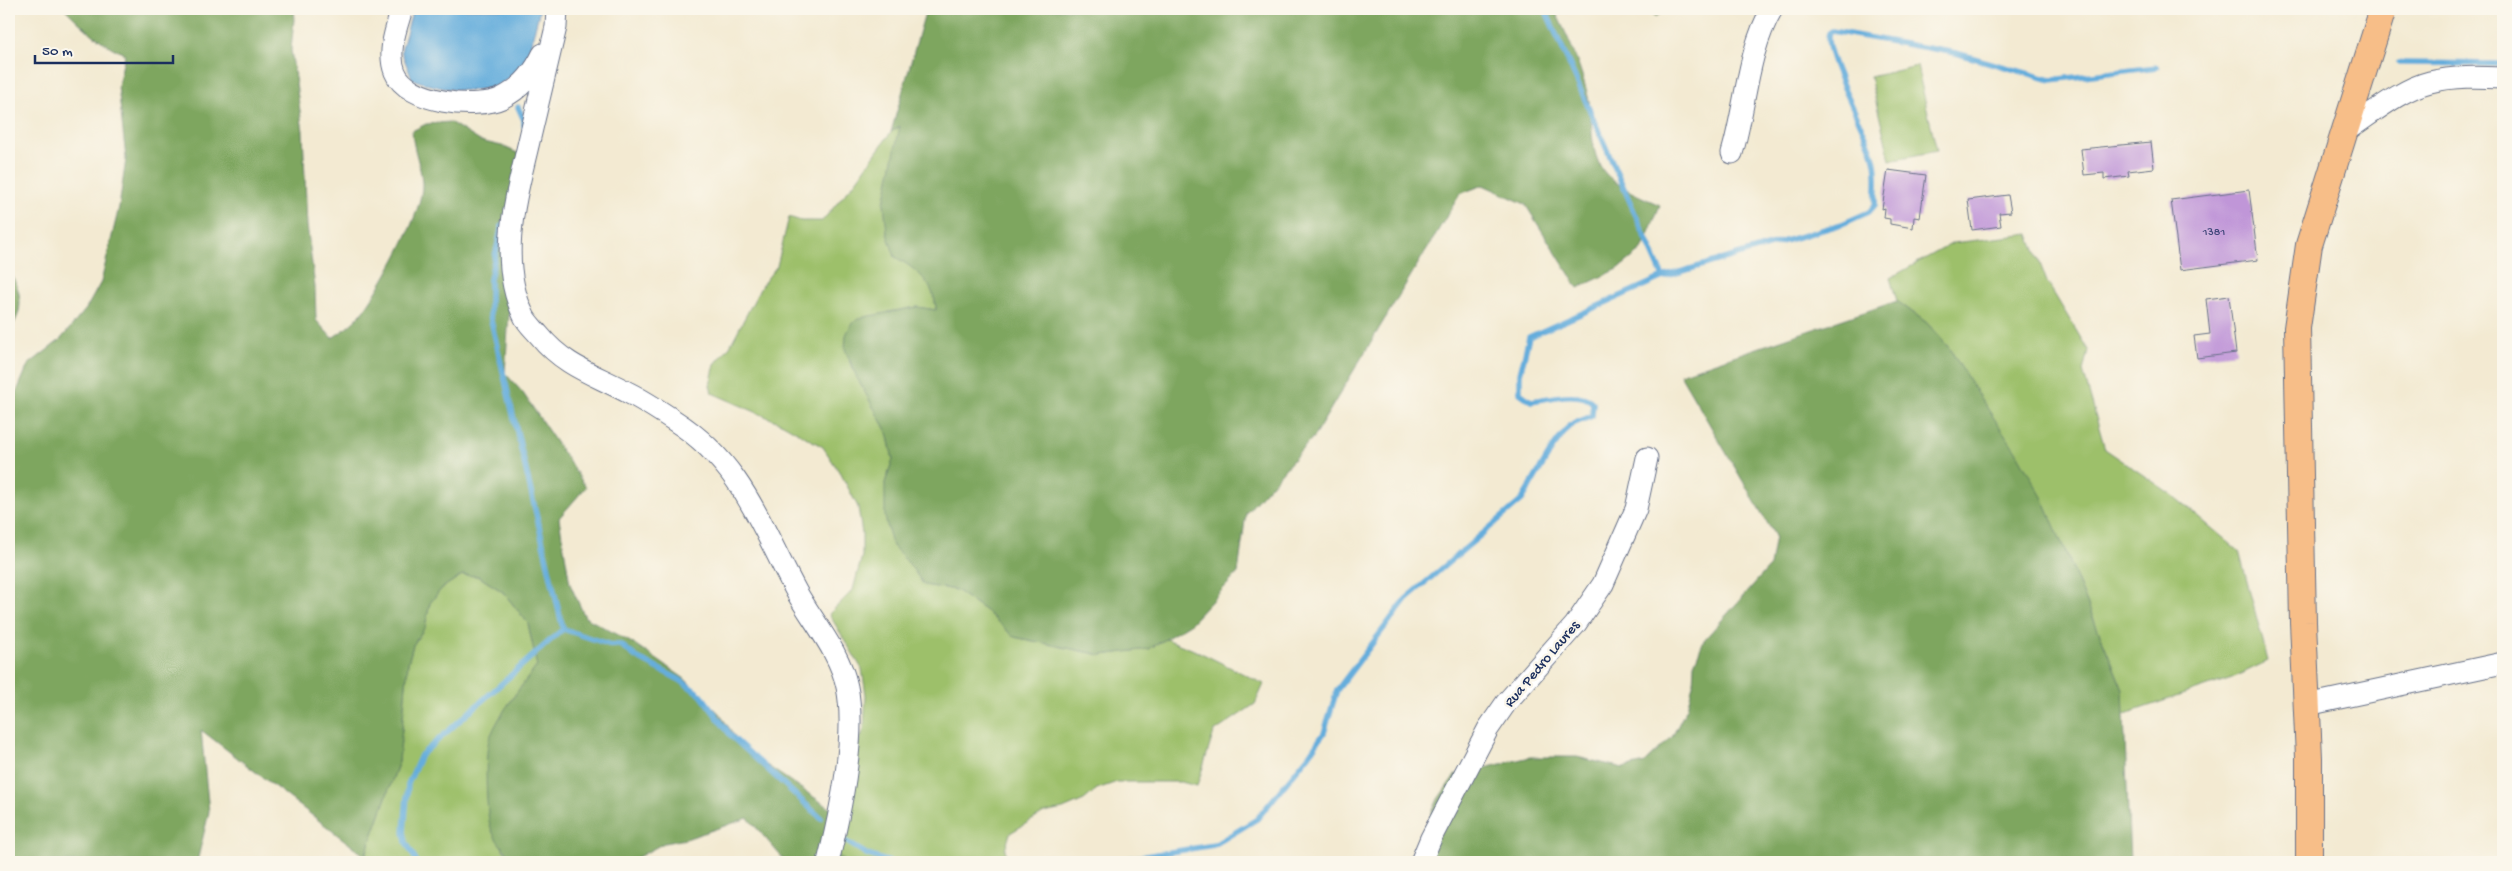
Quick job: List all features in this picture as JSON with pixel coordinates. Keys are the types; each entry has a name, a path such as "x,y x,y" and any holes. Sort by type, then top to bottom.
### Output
{"main road":[{"path":"2310,862 2297,328 2300,292 2309,245 2382,9"}],"street":[{"path":"402,9 391,56 395,73 412,90 437,100 464,104 485,103 514,91 533,74 557,18"},
{"path":"1732,154 1740,129 1756,47 1764,23 1772,9"},
{"path":"557,18 513,209 510,253 515,292 524,317 553,353 578,368 629,393 668,417 703,440 718,456 740,485 766,530 796,590 838,660 847,686 850,720 848,750 828,862"},
{"path":"2344,132 2410,90 2429,82 2475,77 2503,78"},
{"name":"Rua Pedro Laures","path":"1421,862 1430,838 1488,729 1506,703 1575,625 1604,584 1636,510 1647,458"},
{"path":"2307,705 2503,663"}],"green space":[{"path":"65,9 295,9 291,50 303,131 307,225 315,287 316,320 332,338 354,321 369,303 399,251 416,213 421,196 422,183 412,131 426,124 450,122 480,141 502,146 520,154 505,373 523,393 586,487 559,518 570,584 585,617 636,645 685,679 719,713 744,750 833,810 825,846 843,859 842,862 786,862 748,818 686,839 664,843 629,862 516,862 497,841 490,825 486,766 488,744 511,700 537,666 528,623 503,592 478,576 462,575 442,588 430,603 425,627 413,645 408,663 399,761 365,856 201,730 209,812 197,862 9,862 9,550 14,535 9,492 9,410 28,365 60,340 86,309 101,282 119,207 126,159 118,86 125,54 100,40"},
{"path":"926,9 1554,9 1570,42 1583,77 1589,101 1594,150 1601,168 1619,184 1660,205 1642,250 1618,269 1578,288 1525,204 1483,185 1460,194 1315,435 1246,513 1238,573 1190,624 1149,649 1101,655 1014,637 986,611 956,590 924,585 910,565 892,545 885,517 885,483 893,459 887,432 857,378 845,349 846,335 851,325 859,318 917,307 936,310 932,292 923,278 895,257 887,233 884,203 900,126 891,132"},
{"path":"1646,9 1670,9 1654,17"},
{"path":"1917,66 1937,151 1890,160 1870,77"},
{"path":"901,126 884,203 895,257 911,267 923,278 932,292 936,310 917,307 888,312 849,361 887,432 893,459 885,483 910,565 924,585 956,590 986,611 1014,637 1101,655 1149,649 1166,639 1199,652 1264,684 1255,704 1214,732 1197,786 1181,782 1117,782 1097,789 1084,800 1063,809 1044,813 1010,833 1005,850 1008,862 847,862 825,846 833,810 864,729 866,695 862,669 829,614 853,590 862,556 862,534 858,507 842,476 823,447 783,424 712,393 710,385 715,364 730,346 762,285 777,266 789,217 801,221 822,221 856,181 891,132"},
{"path":"2029,234 2047,282 2088,350 2083,371 2105,449 2171,494 2239,551 2268,661 2232,678 2122,715 2123,690 2067,555 1950,349 1927,323 1897,301 1890,278 1953,243"},
{"path":"9,268 19,293 20,307 9,332"},
{"path":"1897,301 1927,323 1950,349 2016,451 2042,497 2067,555 2123,690 2130,862 1409,862 1438,799 1455,775 1530,757 1577,757 1623,768 1645,763 1672,737 1687,708 1693,685 1694,664 1704,640 1770,566 1775,536 1680,374"},
{"path":"462,575 478,576 503,592 528,623 537,666 511,700 503,850 516,862 363,862 399,761 408,663 413,645 425,627 430,603 442,588"}],"water":[{"path":"413,9 540,9 525,67 496,86 486,89 454,90 432,86 412,79 401,51"}],"building":[{"path":"2151,142 2154,168 2128,171 2129,176 2104,179 2104,173 2084,175 2081,149"},
{"path":"1888,170 1926,175 1920,218 1914,217 1913,228 1890,224 1890,219 1884,218 1885,208 1882,209"},
{"path":"2249,190 2258,260 2180,270 2171,200"},
{"path":"2008,195 2011,212 1999,213 2001,226 1972,230 1968,200"},
{"path":"2229,296 2236,353 2197,358 2194,336 2210,334 2206,299"}],"waterway":[{"path":"1545,9 1663,277"},
{"path":"1108,862 1214,845 1257,819 1309,755 1324,733 1337,690 1406,599 1522,500 1552,449 1570,425 1592,416 1593,403 1580,396 1564,396 1531,401 1520,393 1520,374 1529,337 1663,277 1842,224 1869,212 1875,205 1875,161 1838,73 1828,42 1829,33 1832,31 1956,53 2051,80 2157,67"},
{"path":"2399,63 2503,64"},
{"path":"518,107 524,120 524,126"},
{"path":"502,225 490,279 490,316 563,629"},
{"path":"563,629 611,645 621,645 636,657 680,680 701,695 732,737 821,818"},
{"path":"417,862 406,842 404,832 408,784 421,755 563,629"},
{"path":"847,842 868,855 890,862"}]}
